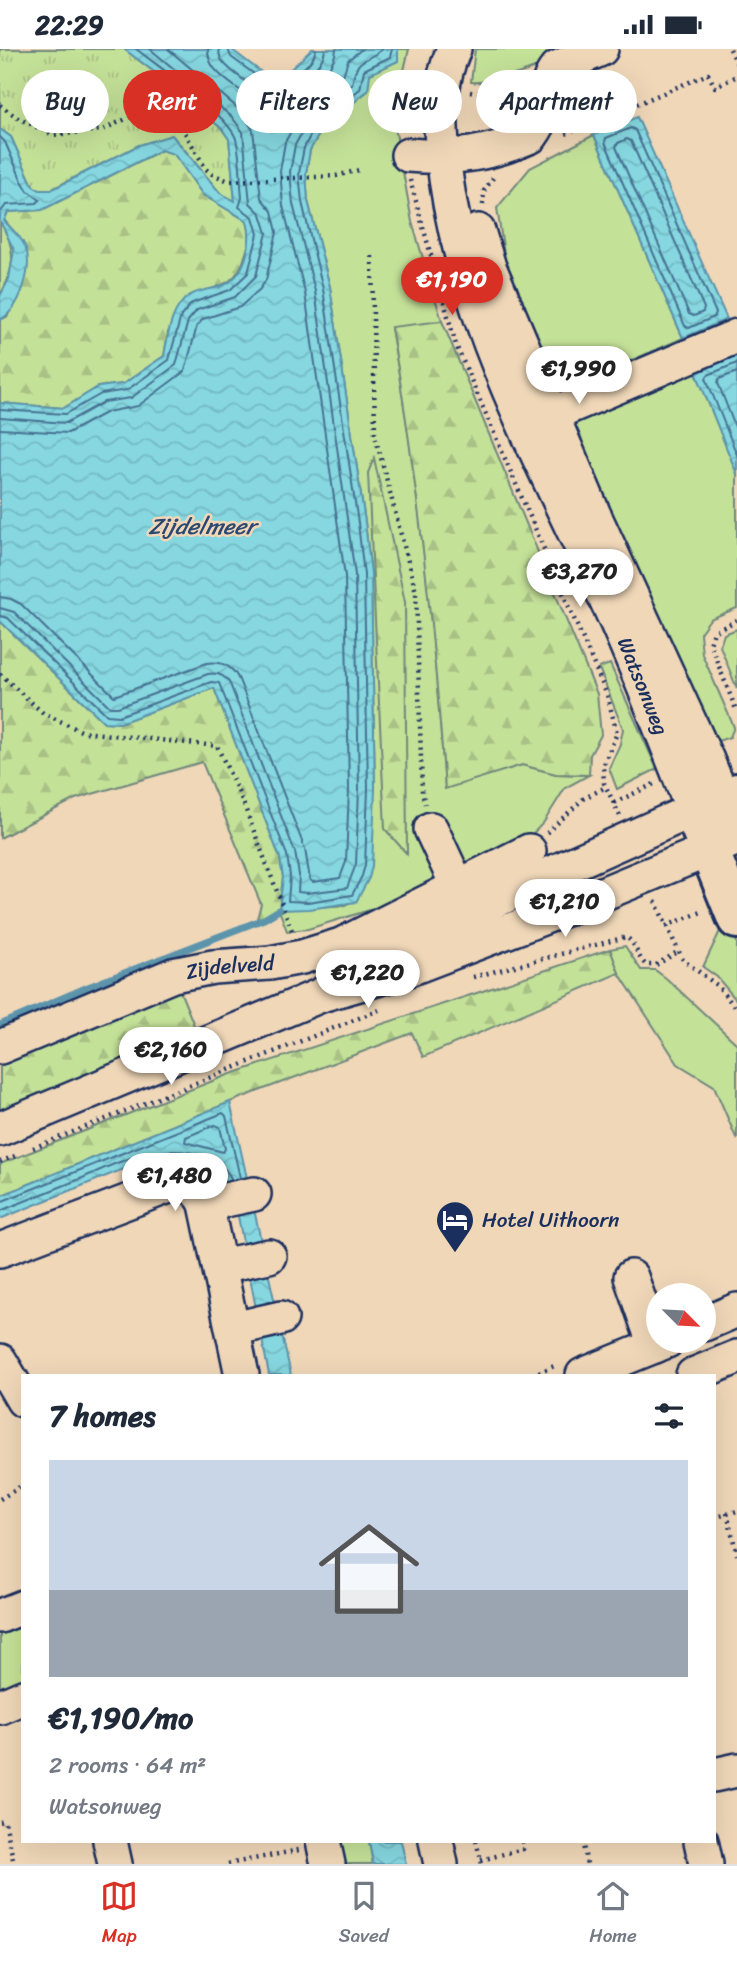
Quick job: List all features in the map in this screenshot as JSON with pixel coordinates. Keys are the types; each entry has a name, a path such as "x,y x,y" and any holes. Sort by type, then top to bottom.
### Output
{"main road":[{"path":"717,800 727,841 737,919"}],"street":[{"name":"Watsonweg","path":"445,70 454,49"},
{"name":"Watsonweg","path":"450,70 464,49"},
{"path":"555,70 601,49"},
{"name":"Watsonweg","path":"444,133 452,158 450,211 477,306 496,358 539,419 594,515 648,628 717,800"},
{"path":"408,155 452,158 485,152 531,136 532,133"},
{"path":"539,419 737,336"},
{"path":"321,995 406,944 552,873 717,800"},
{"path":"431,828 458,887"},
{"path":"0,1129 321,995 401,972 645,877 727,841"},
{"name":"Zijdelveld","path":"0,1047 173,975 213,967 280,961 341,945 529,851"},
{"path":"0,1250 174,1184 188,1185 200,1192 230,1199 257,1324 242,1374"},
{"path":"631,1277 646,1310"},
{"path":"716,1319 737,1310"},
{"path":"589,1374 646,1349"},
{"path":"694,1374 737,1357"},
{"path":"0,1361 21,1398"},
{"path":"0,1616 21,1608"},
{"path":"0,1707 21,1698"},
{"path":"716,1775 737,1770"},
{"path":"110,1843 115,1864"},
{"path":"436,1843 441,1864"},
{"path":"701,1843 706,1864"}],"path":[{"path":"730,49 737,64"},
{"path":"561,136 708,74 715,87 737,76"},
{"path":"0,105 16,117 53,135 102,130 139,113 171,120 184,131 206,169 229,181 336,176 359,170"},
{"path":"408,155 409,133"},
{"path":"372,256 375,435 416,592 422,792 431,828"},
{"path":"737,620 719,628 710,638 737,712"},
{"path":"0,674 43,713 83,732 217,746 242,800 285,910"},
{"path":"529,851 583,799 606,787"},
{"path":"645,877 683,960 718,986 737,1010"},
{"path":"463,980 626,937 646,965 656,965 679,951"},
{"path":"0,1162 383,1008"},
{"path":"0,1499 21,1486"},
{"path":"716,1517 737,1510"},
{"path":"727,1513 737,1555"},
{"path":"0,1822 5,1821 15,1864"},
{"path":"477,1843 481,1862 523,1849 522,1843"},
{"path":"582,1843 587,1864"},
{"path":"230,1864 325,1850"}],"green space":[{"path":"0,49 124,49 152,70 123,70 123,133 222,133 222,129 229,139 235,202 220,193 180,144 139,145 50,190 40,190 33,186 11,137 0,129"},
{"path":"398,49 409,49 404,70 378,70 397,61"},
{"path":"475,49 580,49 529,70 476,70 476,82 471,82"},
{"path":"368,77 368,133 396,133 412,222 442,321 391,328 410,442 424,557 445,788 522,765 556,774 589,775 565,788 544,822 526,841 389,904 308,929 287,931 279,910 347,905 375,789 371,574 330,287 308,201 306,173 310,150 320,133 354,133 354,101"},
{"path":"594,135 683,338 561,391 505,260 497,208 530,168"},
{"path":"162,150 174,154 203,195 247,221 249,241 238,273 218,287 189,296 168,332 164,356 123,384 98,387 64,408 0,403 0,320 8,316 22,241 4,220 8,212 42,210"},
{"path":"0,221 9,241 12,259 9,276 0,296"},
{"path":"442,321 597,694 601,735 590,755 589,775 556,774 522,765 445,789 424,557 391,327"},
{"path":"696,372 737,474 737,608 710,619 700,633 702,654 734,727 730,737 718,741 712,739 572,425"},
{"path":"374,458 405,602 407,854 385,829 368,473"},
{"path":"0,621 104,722 120,723 214,688 280,858 283,877 279,910 256,922 261,904 202,762 75,799 0,838"},
{"path":"737,629 737,689 720,646 724,634"},
{"path":"610,664 657,769 617,789 609,768 620,744 623,729 599,668"},
{"path":"728,914 737,943 737,1001 717,977 703,967"},
{"path":"625,946 641,970 655,970 667,979 737,1044 737,1140 714,1086 678,1064 619,973 610,949"},
{"path":"610,949 619,973 423,1057 412,1033 230,1102 0,1196 0,1164 228,1075"},
{"path":"180,991 196,1030 0,1112 0,1066"},
{"path":"21,1623 21,1686 0,1695 0,1632"},
{"path":"339,1843 369,1843 373,1864 343,1864"}],"water":[{"name":"Zijdelmeer","path":"124,49 231,49 259,70 236,70 236,133 320,133 310,150 306,173 308,201 330,287 371,574 375,789 372,866 369,878 356,902 309,909 279,910 283,877 280,858 214,688 120,723 104,722 0,621 0,403 64,408 98,387 123,384 164,356 171,323 183,301 193,294 222,286 233,279 246,256 249,238 247,221 203,195 174,154 161,150 42,210 8,212 4,221 25,246 28,265 19,298 0,320 0,296 9,279 14,250 0,221 0,129 11,137 33,186 40,190 51,190 139,145 172,135 220,193 235,201 229,139 222,129 222,70 152,70"},
{"name":"Zijdelmeer","path":"312,49 398,49 398,61 379,70 368,70 368,91 354,102 354,70 289,70"},
{"path":"637,117 727,319 683,338 594,135 637,133"},
{"path":"737,355 737,474 696,372"},
{"path":"230,1102 291,1374 269,1374 237,1211 221,1173 210,1165 185,1159 159,1159 136,1164 0,1219 0,1196"},
{"path":"369,1843 401,1843 406,1864 373,1864"}],"waterway":[{"path":"0,1025 88,987 264,919 279,910"}],"place":[{"name":"Hotel Uithoorn","path":"455,1254"}]}
